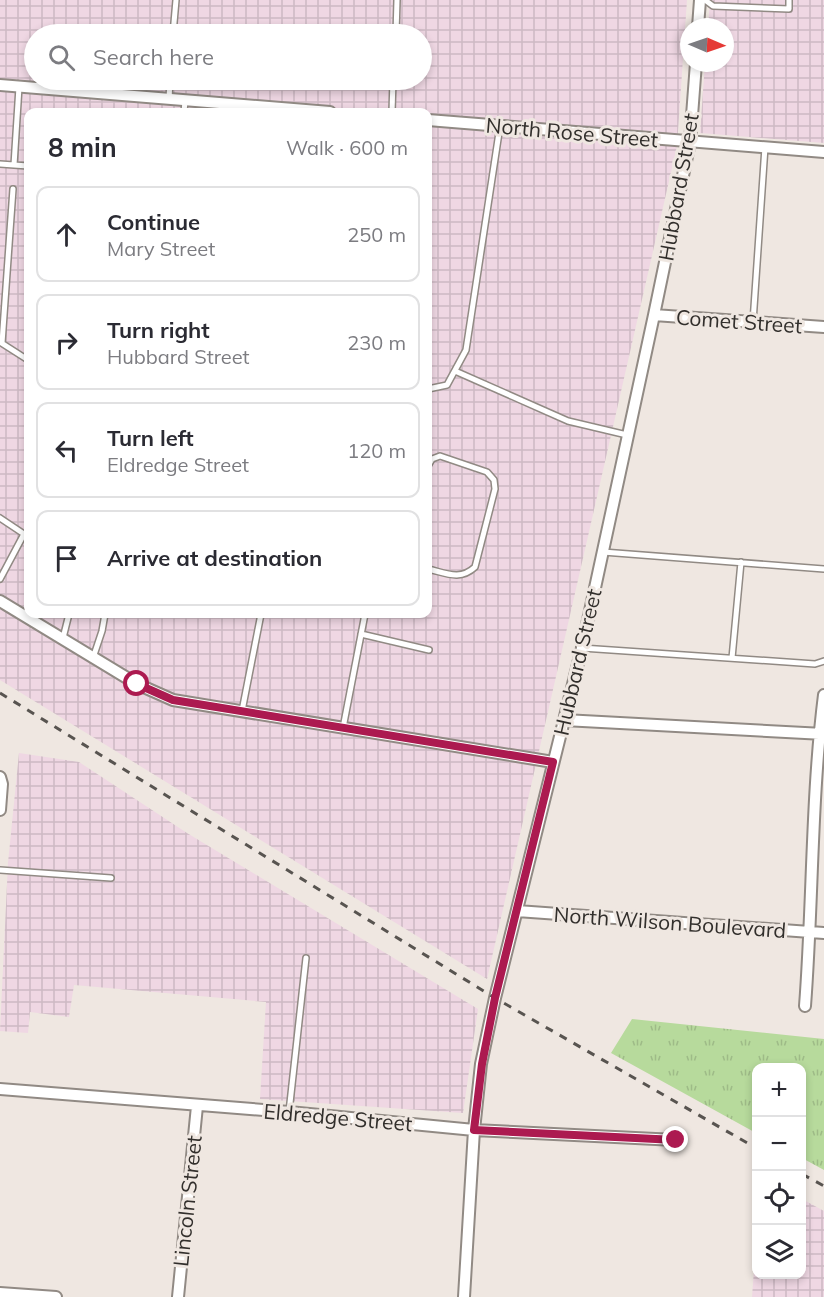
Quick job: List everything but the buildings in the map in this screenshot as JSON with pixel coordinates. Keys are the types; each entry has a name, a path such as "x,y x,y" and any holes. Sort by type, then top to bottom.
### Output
{"street":[{"path":"699,18 700,0"},
{"name":"Hubbard Street","path":"464,1297 474,1130 482,1064 495,998 582,648 654,315 690,142 695,72"},
{"path":"0,86 24,87"},
{"path":"56,90 268,108"},
{"name":"North Rose Street","path":"432,120 824,152"},
{"name":"Comet Street","path":"654,315 824,327"},
{"path":"0,601 24,616"},
{"path":"28,618 137,684 173,700 553,762"},
{"path":"805,1005 824,695"},
{"path":"564,720 822,734"},
{"path":"0,777 2,784 0,810"},
{"name":"North Wilson Boulevard","path":"517,911 824,933"},
{"name":"Eldredge Street","path":"0,1089 290,1112 474,1130 676,1140"},
{"name":"Lincoln Street","path":"178,1297 198,1106"},
{"path":"0,1293 56,1297"}],"lane":[{"path":"174,24 176,0"},
{"path":"396,24 397,0"},
{"path":"705,0 713,6 789,9 789,0"},
{"path":"14,165 19,87"},
{"path":"168,99 169,90"},
{"path":"392,108 393,90"},
{"path":"184,108 185,101"},
{"path":"432,388 447,386 466,350 500,126"},
{"path":"753,322 765,147"},
{"path":"0,164 24,166"},
{"path":"13,189 1,343 24,357"},
{"path":"454,371 568,421 627,435"},
{"path":"432,459 440,456 487,472 494,480 495,489 475,567 468,574 458,576 432,570"},
{"path":"0,518 24,534 0,579"},
{"path":"603,552 824,569"},
{"path":"732,658 741,562"},
{"path":"62,639 68,618"},
{"path":"93,658 104,618"},
{"path":"242,711 260,618"},
{"path":"343,728 364,618"},
{"path":"361,634 429,650"},
{"path":"582,648 815,664 824,661"},
{"path":"0,870 111,878"},
{"path":"290,1112 306,958"}],"shaded area":[{"path":"0,0 687,0 686,18 680,18 680,72 682,72 677,146 487,979 0,680"},
{"path":"710,0 824,0 824,143 700,133 704,72 734,72 734,18 709,18"},
{"path":"19,753 79,762 187,833 478,1009 463,1113 260,1099 266,1002 74,985 69,1017 30,1012 28,1033 0,1031 8,863"},
{"path":"806,1201 824,1211 824,1297 752,1297 753,1279 806,1279"}],"green space":[{"path":"632,1019 824,1039 824,1170 806,1160 806,1063 752,1063 752,1131 611,1053"}],"railway":[{"path":"0,693 495,998 752,1146"},
{"path":"806,1176 824,1186"}],"route":[{"path":"137,684 173,700 553,762 495,998 482,1064 474,1130 676,1140"}]}
